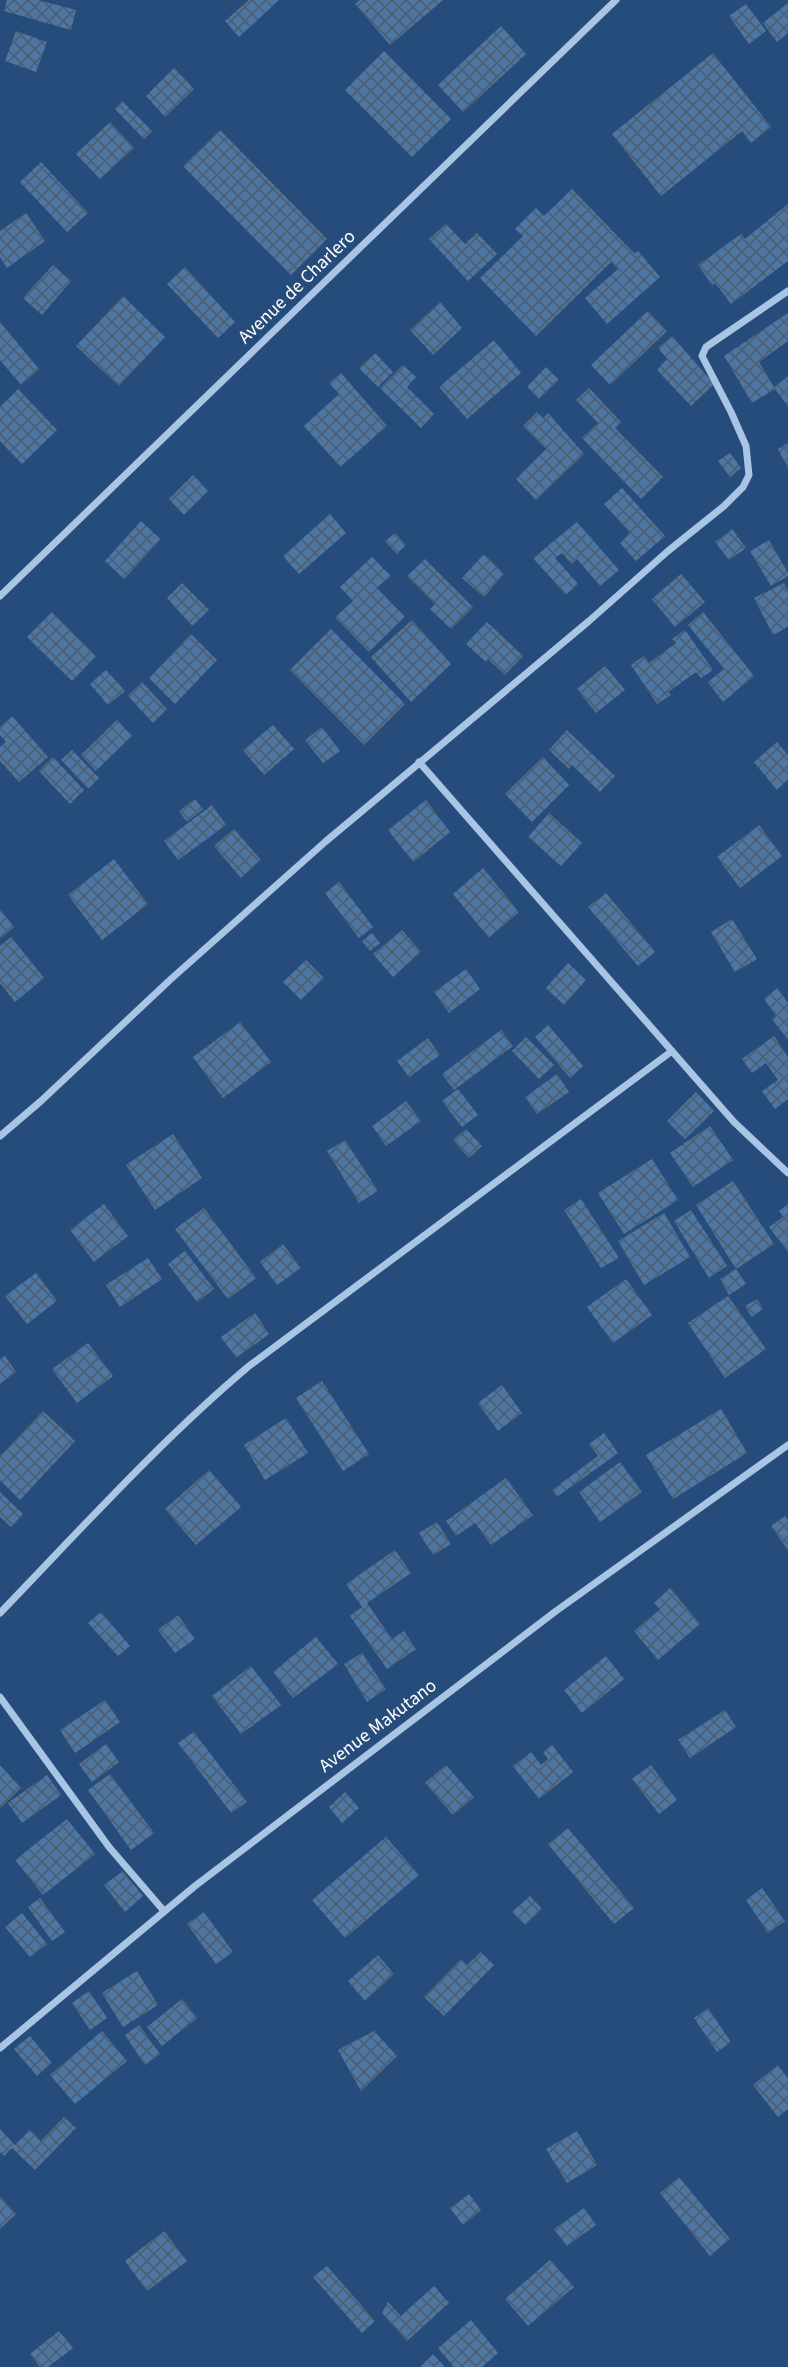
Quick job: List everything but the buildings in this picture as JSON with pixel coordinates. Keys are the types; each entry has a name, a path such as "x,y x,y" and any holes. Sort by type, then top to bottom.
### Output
{"street":[{"name":"Avenue de Charlero","path":"0,596 616,0"},
{"path":"0,1136 181,970 419,762 589,621 743,487 749,475 746,446 732,412 702,356 706,347 788,291"},
{"path":"419,762 734,1122 788,1173"},
{"path":"0,1613 111,1496 209,1400 249,1366 671,1051"},
{"name":"Avenue Makutano","path":"0,2048 164,1911 556,1611 788,1445"},
{"path":"0,1697 109,1847 164,1911"}]}
